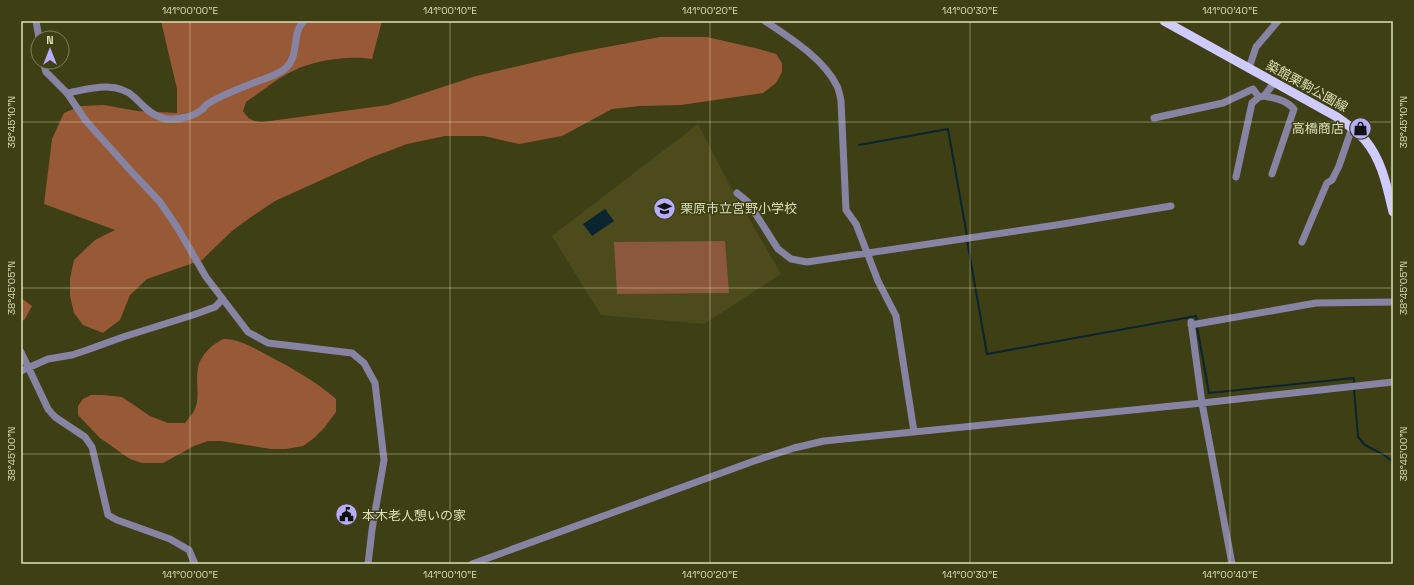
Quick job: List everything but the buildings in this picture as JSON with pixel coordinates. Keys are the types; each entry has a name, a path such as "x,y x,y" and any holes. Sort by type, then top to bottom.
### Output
{"main road":[{"name":"築館栗駒公園線","path":"1164,21 1336,117 1352,128 1366,140 1379,162 1393,212"}],"street":[{"path":"67,93 95,88 115,87 127,91 150,112 159,117 176,119 188,117 202,110 205,105 212,101 244,86 278,73 287,67 293,60 298,33 302,22 304,21"},
{"path":"765,21 808,51 822,65 837,85 841,101 846,210 856,224 878,281 896,316 914,432"},
{"path":"1249,68 1256,47 1278,21"},
{"path":"45,70 67,93 86,121 160,202 177,227 206,277 248,332 268,343 352,353 364,363 375,383 384,460 372,530 368,564"},
{"path":"1236,177 1252,103 1274,83"},
{"path":"1154,118 1223,103 1253,90 1261,96 1276,98 1289,104 1294,109 1272,174"},
{"path":"1302,242 1327,183 1332,180 1339,166 1352,128"},
{"path":"737,193 748,202 778,249 792,259 807,262 962,240 1171,206"},
{"path":"24,370 48,359 82,352 123,337 214,308 222,299"},
{"path":"1232,564 1202,403 1191,324 1316,303 1393,302"},
{"path":"21,352 24,370 48,409 55,417 85,437 92,447 108,515 170,539 189,550 195,564"},
{"path":"472,564 679,488 794,448 824,441 1393,382"}],"shaded area":[{"path":"161,21 382,21 372,59 332,59 301,67 287,74 246,102 243,111 251,120 259,122 388,105 476,76 575,53 660,37 707,37 759,49 776,54 782,63 782,72 776,83 763,93 681,105 640,106 612,109 562,136 519,144 484,136 445,136 407,144 370,158 275,201 232,231 202,260 147,279 130,295 120,320 103,333 83,325 74,313 70,296 70,279 74,260 95,240 115,230 44,204 52,139 64,113 81,106 104,105 137,111 177,113 177,89"},
{"name":"栗原市立宮野小学校","path":"698,124 727,180 781,274 704,324 601,315 552,236"},
{"path":"725,241 729,293 617,294 614,242"},
{"path":"21,298 32,306 25,319 21,322"},
{"path":"224,339 230,339 246,344 276,360 312,381 336,399 336,412 324,428 303,446 286,449 271,449 221,441 208,441 194,446 163,463 142,463 130,459 100,438 78,415 78,406 83,399 91,395 103,395 122,397 150,416 168,423 185,423 196,406 198,395 197,373 199,363 208,350"}],"water":[{"path":"605,209 614,221 592,236 583,224"}],"waterway":[{"path":"859,145 948,129 967,236"},
{"path":"967,240 987,354 1196,316 1197,322"},
{"path":"1197,327 1209,393 1354,378 1354,384"},
{"path":"1354,389 1358,437 1365,445 1384,455 1393,462"}],"place":[{"name":"高橋商店","path":"1360,128"},
{"name":"栗原市立宮野小学校","path":"665,208"},
{"name":"本木老人憩いの家","path":"346,515"}]}
